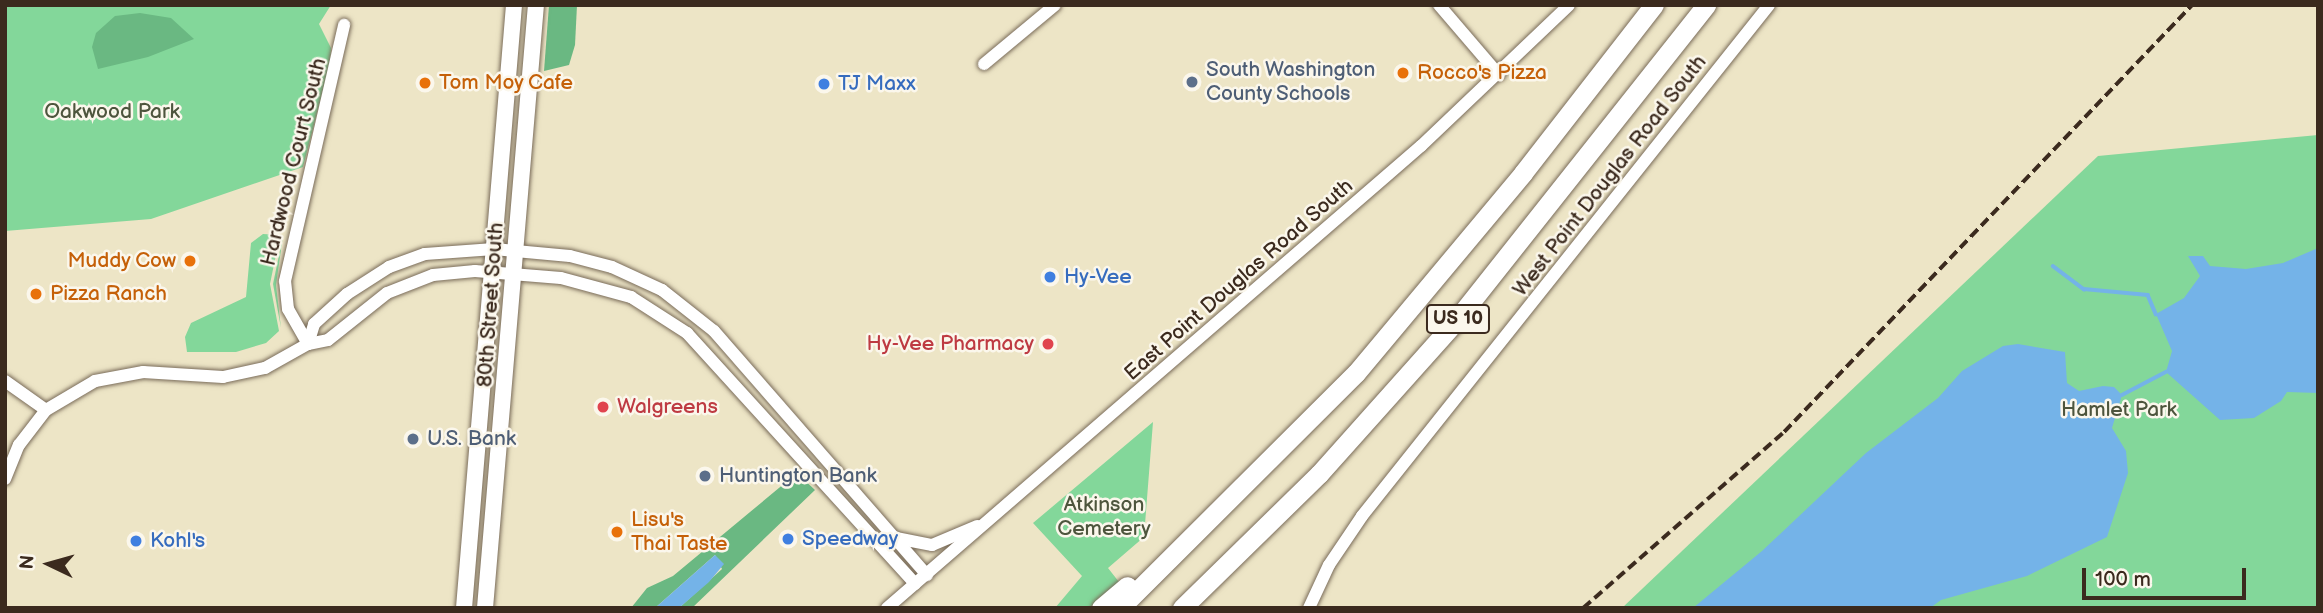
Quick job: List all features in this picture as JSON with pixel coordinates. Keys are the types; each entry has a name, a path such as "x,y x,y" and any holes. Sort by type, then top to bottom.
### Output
{"highway":[{"name":"US 10","path":"1120,608 1246,487 1382,342 1654,5"},
{"name":"US 10","path":"1182,608 1319,474 1454,323 1706,5"},
{"path":"1101,608 1246,487"}],"main road":[{"name":"80th Street South","path":"464,608 514,5"},
{"name":"80th Street South","path":"485,608 536,5"}],"street":[{"path":"1439,5 1499,75"},
{"name":"East Point Douglas Road South","path":"887,608 996,516 1499,75 1569,5"},
{"name":"West Point Douglas Road South","path":"1309,608 1329,565 1362,516 1769,5"},
{"path":"984,64 1051,6"},
{"name":"Hardwood Court South","path":"308,344 288,309 285,281 344,26"},
{"path":"308,344 314,324 347,294 389,267 445,251 494,249 596,261 648,283 687,307 720,338 927,575"},
{"path":"5,479 19,445 46,411 81,387 112,376 143,372 238,375 275,363 308,344 328,340 370,304 413,280 442,273 515,274 607,288 673,321 716,362 915,584"},
{"path":"5,381 46,411"},
{"path":"894,538 936,544 996,516"}],"green space":[{"name":"Oakwood Park","path":"5,5 331,5 319,24 331,48 330,63 303,167 151,219 5,231"},
{"path":"549,5 577,5 575,45 569,65 544,71"},
{"path":"140,13 171,18 194,39 148,57 98,69 92,47 96,33 115,16"},
{"name":"Hamlet Park","path":"2318,135 2318,608 1622,608 2098,156"},
{"path":"263,234 280,235 270,284 279,331 266,343 236,352 187,352 185,337 191,323 246,297 251,243"},
{"path":"283,236 276,285 281,328 273,284"},
{"name":"Atkinson Cemetery","path":"1153,422 1144,537 1108,568 1119,582 1089,608 1055,608 1082,576 1033,523"},
{"path":"797,473 815,490 692,608 679,608 722,569 715,555 655,608 631,608 647,588 673,576"}],"water":[{"path":"2318,248 2318,393 2287,392 2281,401 2254,418 2220,420 2166,372 2172,351 2156,314 2184,298 2200,276 2188,256 2203,256 2210,266 2246,269 2283,263"},
{"path":"2018,344 2065,352 2067,383 2079,391 2103,386 2114,387 2122,395 2112,428 2126,451 2128,473 2107,537 2027,576 1941,600 1930,608 1693,608 1762,551 1866,453 1938,398 1962,371 2003,346"},
{"path":"715,555 724,564 709,582 679,608 655,608"}],"waterway":[{"path":"2053,266 2084,289 2148,295 2156,314"},
{"path":"2122,395 2166,372"}],"railway":[{"path":"1583,608 1784,432 2192,5"}],"place":[{"name":"Rocco's Pizza","path":"1403,73"},
{"name":"South Washington County Schools","path":"1192,82"},
{"name":"Tom Moy Cafe","path":"425,83"},
{"name":"TJ Maxx","path":"824,84"},
{"name":"Muddy Cow","path":"190,261"},
{"name":"Hy-Vee","path":"1050,277"},
{"name":"Pizza Ranch","path":"36,294"},
{"name":"Hy-Vee Pharmacy","path":"1048,344"},
{"name":"Walgreens","path":"603,407"},
{"name":"U.S. Bank","path":"413,439"},
{"name":"Huntington Bank","path":"705,476"},
{"name":"Lisu's Thai Taste","path":"617,532"},
{"name":"Speedway","path":"788,539"},
{"name":"Kohl's","path":"136,541"}]}
